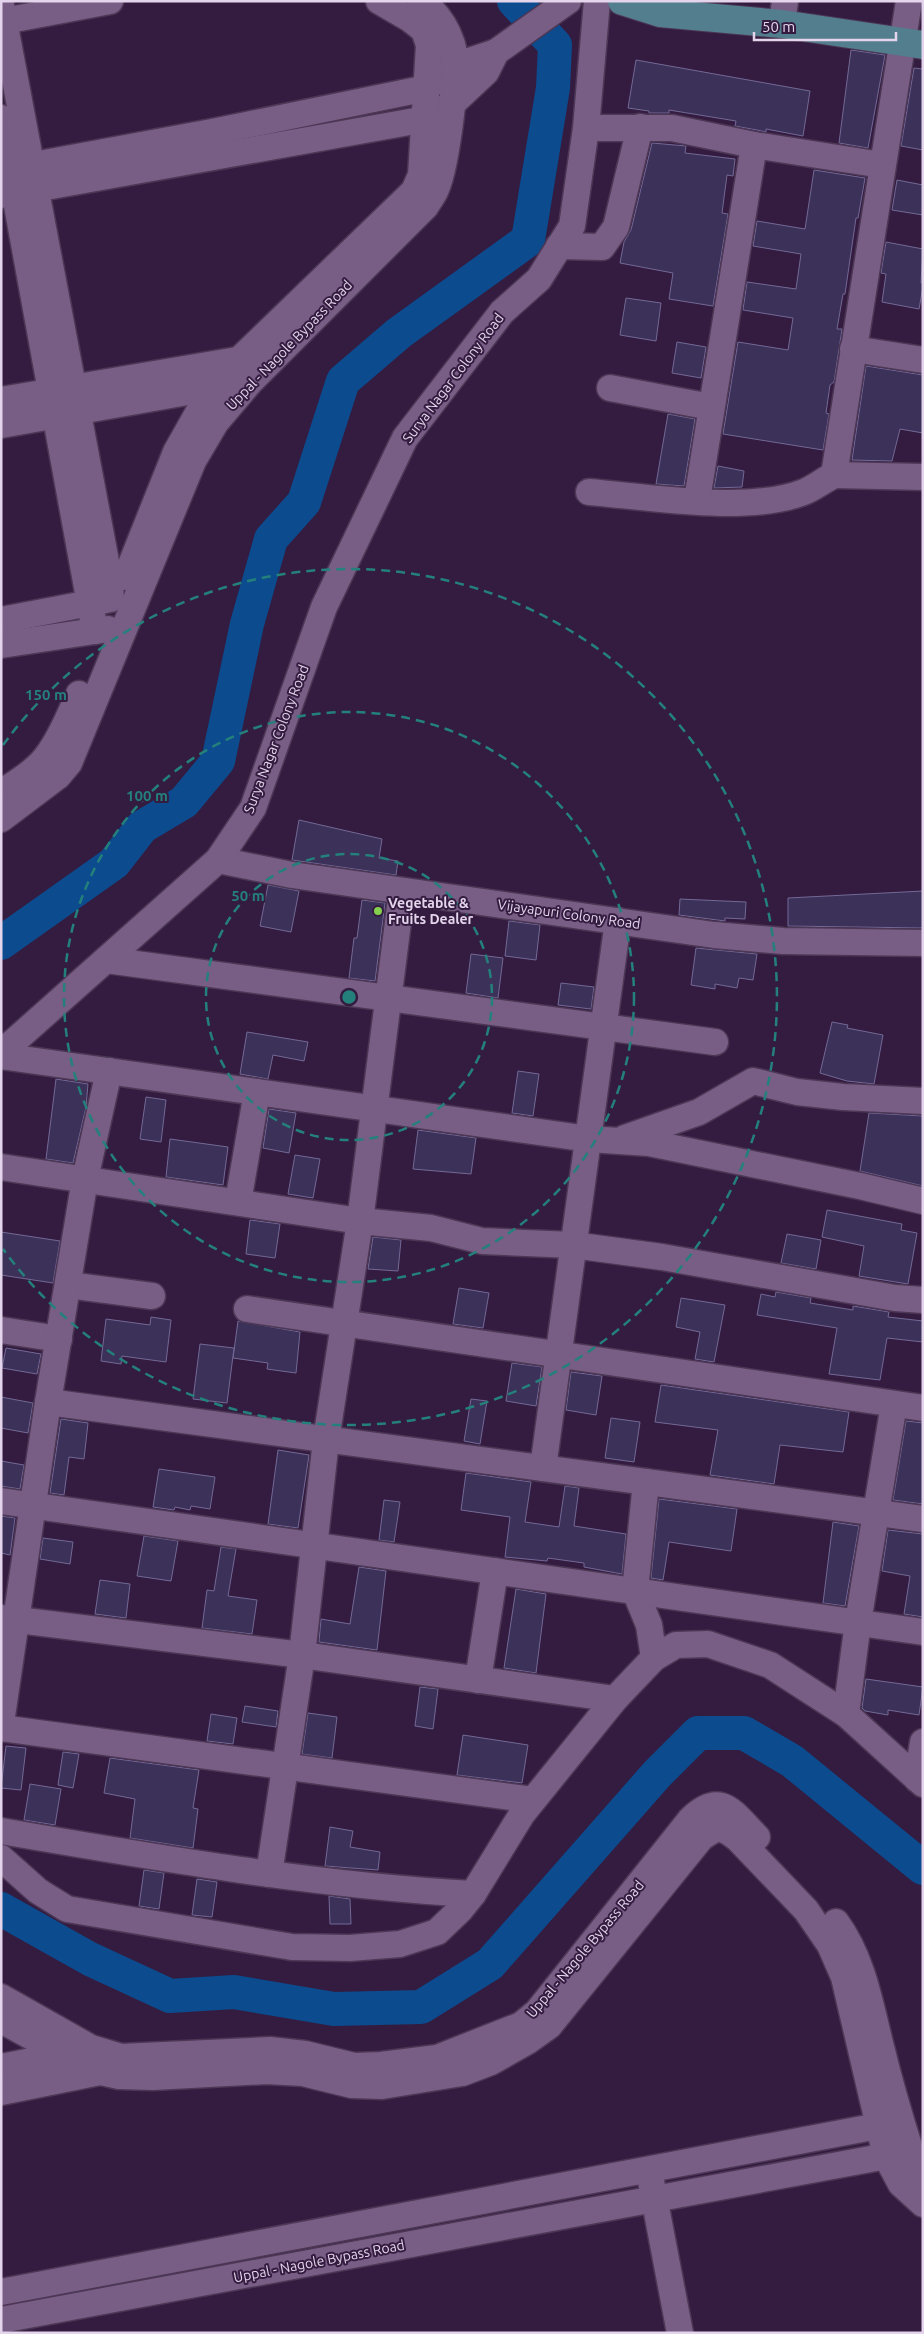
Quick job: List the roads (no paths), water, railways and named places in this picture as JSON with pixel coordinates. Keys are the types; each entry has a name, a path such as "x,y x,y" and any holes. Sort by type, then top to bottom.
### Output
{"main road":[{"path":"622,1 660,7 784,13 913,44"}],"street":[{"path":"16,180 3,13 110,1"},
{"name":"Uppal - Nagole Bypass Road","path":"1,819 58,776 69,763 193,461 245,371 414,191 421,175 426,119 429,45 424,30 410,19 379,1"},
{"name":"Uppal - Nagole Bypass Road","path":"245,371 276,355 426,206 436,189 441,174 453,103 453,46 444,23 432,9 421,1"},
{"path":"16,180 212,132 427,88 454,66 496,52 568,1"},
{"name":"Surya Nagar Colony Road","path":"1,1055 218,860 253,808 324,607 405,438 502,312 538,279 572,226 586,128 597,1"},
{"path":"834,475 882,166 913,44 909,1"},
{"path":"16,180 426,119 453,103 486,72 496,52"},
{"path":"1,118 64,400 106,600 102,630 65,726 48,755 26,776 1,793"},
{"path":"559,246 602,247 616,227 640,127"},
{"path":"586,128 672,128 754,145 882,166"},
{"path":"697,500 754,145"},
{"path":"853,348 923,360"},
{"path":"1,400 64,400 219,386 245,371"},
{"path":"1,424 64,400 245,371"},
{"name":"Uppal - Nagole Bypass Road","path":"106,600 176,452 198,413 219,386"},
{"path":"610,388 711,407"},
{"path":"589,492 728,503 769,500 804,492 834,475 923,477"},
{"path":"1,620 106,600"},
{"path":"1,645 102,630"},
{"name":"Vijayapuri Colony Road","path":"218,860 292,875 714,935 783,941 923,943"},
{"path":"269,1874 302,1655 326,1440 360,1220 402,890"},
{"path":"543,1468 618,921"},
{"path":"106,960 388,996 604,1028 715,1042"},
{"path":"1,1055 589,1139 649,1142 923,1201"},
{"path":"1,1722 9,1619 34,1506 48,1402 85,1180 109,1071"},
{"path":"618,1140 699,1112 753,1082 797,1092 842,1097 923,1101"},
{"path":"238,1202 257,1092"},
{"path":"1,1167 360,1220 431,1228 482,1241 573,1245 662,1257 895,1298 923,1300"},
{"path":"68,1285 152,1296"},
{"path":"247,1309 923,1408"},
{"path":"1,1330 59,1339"},
{"path":"48,1402 923,1519"},
{"path":"846,1714 875,1512 894,1404"},
{"path":"646,1482 635,1591 649,1625 654,1658"},
{"path":"1,1501 923,1632"},
{"path":"478,1680 495,1571"},
{"path":"9,1619 302,1655 615,1699"},
{"path":"1,1858 38,1891 67,1909 292,1947 350,1948 400,1944 436,1932 461,1909 473,1894 522,1814 615,1699 654,1658 676,1645 708,1644 770,1665 846,1714 920,1782"},
{"path":"1,1728 533,1800"},
{"path":"920,1782 923,1742"},
{"name":"Uppal - Nagole Bypass Road","path":"1,1997 104,2059 119,2076 153,2077 267,2071 303,2073 352,2085 382,2086 462,2073 491,2062 528,2041 549,2026 701,1838 714,1828 725,1829 738,1838 806,1910 830,1945 844,1977 890,2125 898,2153 901,2184 923,2204"},
{"path":"1,1831 269,1874 389,1889 473,1894"},
{"path":"1,2020 65,2055"},
{"path":"1,2067 65,2055 104,2059"},
{"path":"1,2092 104,2059"},
{"name":"Uppal - Nagole Bypass Road","path":"1,2292 890,2125"},
{"name":"Uppal - Nagole Bypass Road","path":"898,2153 923,2175"},
{"name":"Uppal - Nagole Bypass Road","path":"1,2320 898,2153"},
{"path":"640,2172 652,2240 661,2333"},
{"path":"652,2240 680,2333"}],"waterway":[{"path":"1,943 114,863 142,827 184,802 218,761 247,624 271,539 304,502 343,381 399,333 528,240 553,88 555,45 514,1"},
{"path":"1,1909 90,1959 170,1996 234,1992 334,2009 421,2007 490,1964 657,1774 698,1733 744,1733 792,1761 923,1868"}],"place":[{"name":"Vegetable & Fruits Dealer","path":"378,911"}]}
